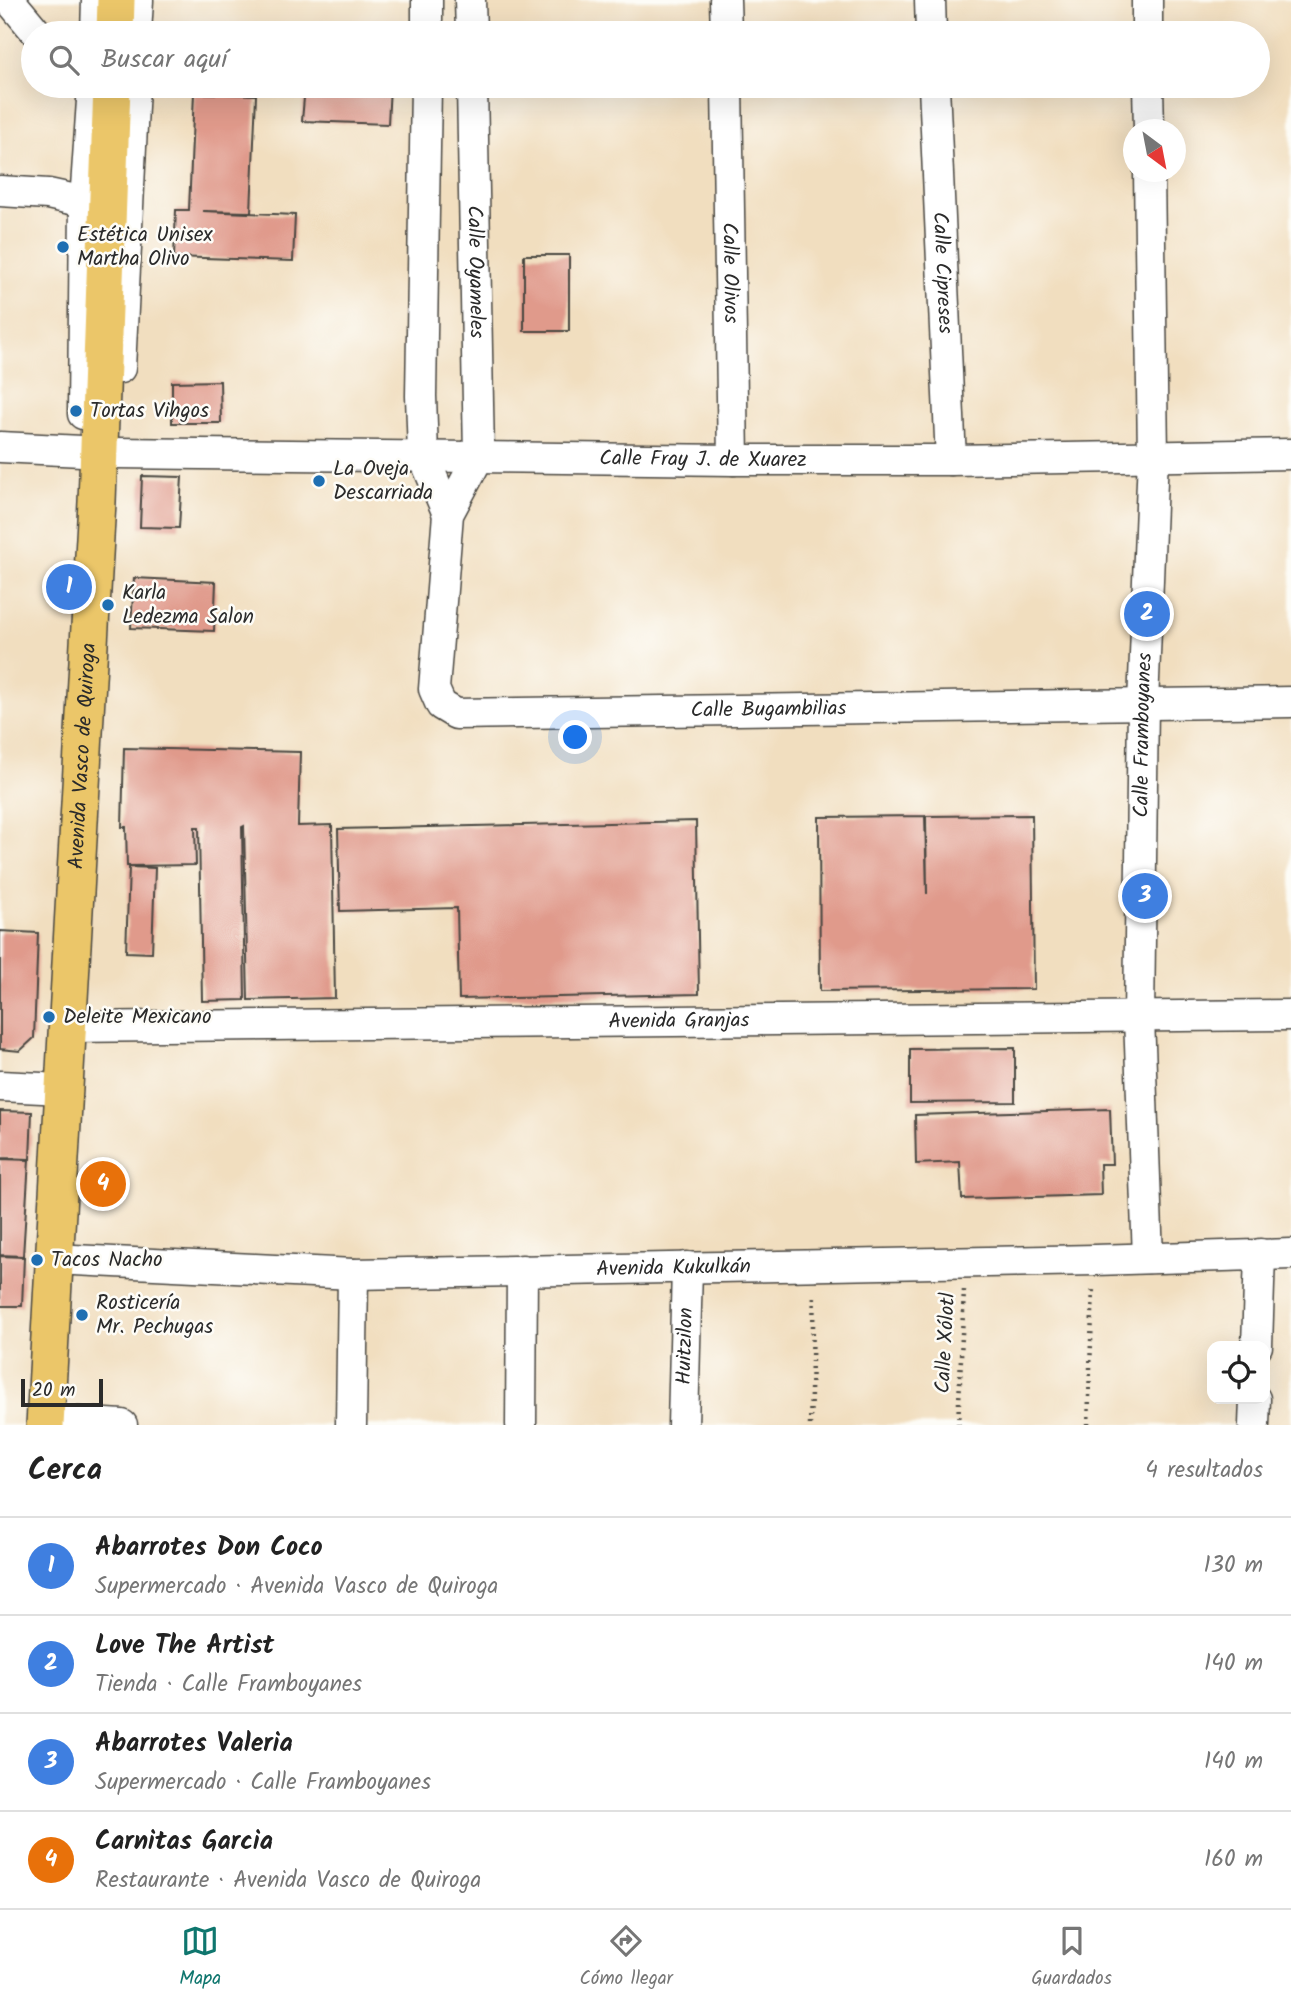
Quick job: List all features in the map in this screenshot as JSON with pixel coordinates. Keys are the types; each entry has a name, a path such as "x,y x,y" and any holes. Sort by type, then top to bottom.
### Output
{"main road":[{"path":"115,21 116,0"},
{"name":"Avenida Vasco de Quiroga","path":"45,1422 97,502 95,98"}],"street":[{"path":"96,21 97,0"},
{"path":"137,21 138,0"},
{"path":"427,21 428,0"},
{"path":"470,0 471,21"},
{"path":"725,0 726,21"},
{"path":"930,0 931,21"},
{"path":"1147,0 1147,21"},
{"path":"9,5 25,21"},
{"path":"94,98 85,202 82,451 97,502"},
{"path":"97,502 116,453 133,98"},
{"path":"423,455 421,396 426,98"},
{"name":"Calle Oyameles","path":"472,98 479,456"},
{"name":"Calle Olivos","path":"727,98 733,460"},
{"name":"Calle Cipreses","path":"935,98 951,460"},
{"path":"1148,98 1149,119"},
{"name":"Calle Framboyanes","path":"1148,1258 1139,1018 1143,704 1153,456 1149,182"},
{"path":"0,191 48,194 85,202"},
{"path":"0,447 82,451"},
{"name":"Calle Fray J. de Xuarez","path":"116,453 733,460 951,460 1291,454"},
{"name":"Calle Bugambilias","path":"423,455 448,514"},
{"name":"Calle Bugambilias","path":"479,456 448,514 434,689 441,705 456,714 1291,702"},
{"name":"Avenida Granjas","path":"67,1027 1291,1015"},
{"path":"0,1086 63,1089"},
{"path":"1257,1341 1260,1254"},
{"name":"Avenida Kukulkán","path":"54,1259 353,1273 1291,1254"},
{"name":"Huitzilon","path":"683,1425 687,1267"},
{"path":"521,1425 522,1270"},
{"path":"351,1425 353,1273"},
{"path":"1254,1425 1255,1404"},
{"path":"45,1422 122,1425"}],"path":[{"path":"1088,1425 1094,1260"},
{"name":"Calle Xólotl","path":"958,1425 965,1262"},
{"path":"810,1425 815,1265"}],"building":[{"path":"194,98 256,98 251,212 203,211 295,215 293,261 174,257 176,210 189,210"},
{"path":"304,98 389,98 388,124 302,121"},
{"path":"524,255 569,255 569,331 524,331"},
{"path":"220,381 221,423 172,423 172,382"},
{"path":"142,476 182,477 179,528 140,527"},
{"path":"134,578 216,582 214,631 131,628"},
{"path":"124,748 300,752 298,826 332,825 335,998 248,1000 244,826 245,1000 202,1001 199,827 195,827 196,865 127,866 126,827 122,827"},
{"path":"1032,815 1034,989 820,991 819,817 925,816 927,894 926,816"},
{"path":"696,821 699,994 459,999 457,908 340,911 338,829"},
{"path":"129,867 155,868 152,953 126,952"},
{"path":"0,931 38,933 34,1038 20,1051 0,1049"},
{"path":"1015,1048 1015,1102 910,1103 910,1049"},
{"path":"1110,1109 1112,1164 1100,1164 1101,1195 962,1199 960,1162 916,1164 915,1115"},
{"path":"0,1111 32,1112 30,1159 0,1158"},
{"path":"0,1159 29,1160 23,1256 0,1255"},
{"path":"0,1256 24,1257 22,1306 0,1306"}],"place":[{"name":"Estética Unisex Martha Olivo","path":"63,247"},
{"name":"Tortas Vihgos","path":"76,411"},
{"name":"La Oveja Descarriada","path":"319,481"},
{"name":"Abarrotes Don Coco","path":"69,587"},
{"name":"Karla Ledezma Salon","path":"108,605"},
{"name":"Love The Artist","path":"1147,614"},
{"name":"Abarrotes Valeria","path":"1145,896"},
{"name":"Deleite Mexicano","path":"49,1017"},
{"name":"Carnitas Garcia","path":"103,1184"},
{"name":"Tacos Nacho","path":"37,1260"},
{"name":"Rosticería Mr. Pechugas","path":"82,1315"}]}
